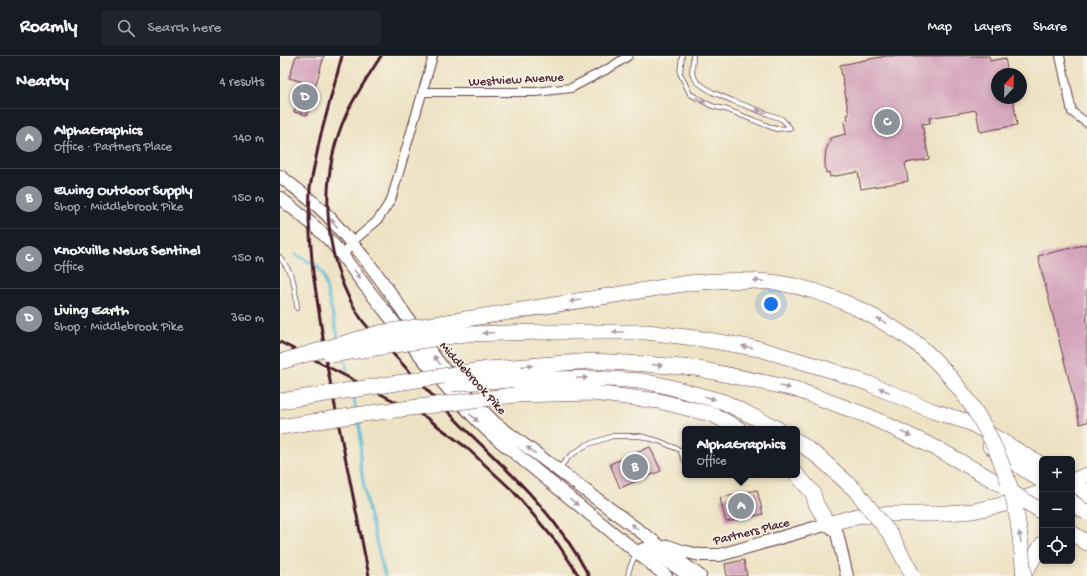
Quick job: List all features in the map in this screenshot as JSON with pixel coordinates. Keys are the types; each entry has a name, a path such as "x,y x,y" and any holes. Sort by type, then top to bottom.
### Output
{"highway":[{"path":"280,362 379,333 689,283 718,280 748,280 805,288 863,310 915,342 929,354 966,396 992,441 1004,471 1014,506 1021,541 1024,576"},
{"path":"280,362 465,334 647,332 702,339 760,349 870,384 933,411 1038,473"},
{"path":"280,401 343,391 488,375 592,360 695,368 795,389 868,416 938,450 1000,484 1039,510"},
{"path":"488,375 643,381 724,402 772,426"},
{"path":"280,427 363,414 514,395 593,394 659,401 714,415 734,426"},
{"path":"800,443 820,458 856,491 890,535 913,576"},
{"path":"1075,481 1087,475"},
{"path":"800,478 813,493 816,504 828,524 857,516 932,514 972,511 1011,503 1039,493"},
{"path":"1075,484 1087,492"},
{"path":"1075,507 1087,498"},
{"path":"1075,504 1087,513"},
{"path":"1024,576 1039,549"}],"main road":[{"name":"Middlebrook Pike","path":"280,176 328,216 373,269 443,368 495,423 700,576"},
{"name":"Middlebrook Pike","path":"280,198 317,228 344,256 363,283 430,368 469,413 490,433 666,576"},
{"path":"549,481 557,469"},
{"path":"828,524 837,533 848,576"},
{"name":"Partners Place","path":"652,540 682,551 700,555 720,555 828,524"},
{"path":"637,552 644,549 649,549 689,576"}],"street":[{"path":"344,256 351,243 377,221 391,200 433,56"},
{"name":"Westview Avenue","path":"422,92 528,92 571,88 613,66 628,56"},
{"path":"1060,56 1072,112 1087,123"}],"lane":[{"path":"682,56 680,73 690,94 712,106 728,110 776,129 790,128 782,119 712,92 697,82 692,73 693,56"},
{"path":"280,257 291,272 295,286 297,308"},
{"path":"557,469 570,456 586,445 613,436 640,436 659,441 680,450 682,455"},
{"path":"628,576 637,552 652,540"}],"building":[{"path":"296,56 324,56 307,115 294,112 303,82 289,78"},
{"path":"886,56 989,56 990,61 1005,58 1007,68 991,68 991,104 1014,104 1017,125 980,132 976,110 929,118 930,123 922,124 929,159 905,163 908,181 861,189 858,172 830,177 829,172 826,173 825,158 830,138 846,134 844,121 848,120 847,115 849,115 840,65"},
{"path":"1087,244 1087,422 1080,424 1038,256"},
{"path":"650,447 661,471 620,488 610,464"},
{"path":"757,490 763,514 726,522 720,498"},
{"path":"744,560 747,576 727,576 725,564"}],"waterway":[{"path":"296,255 316,265 323,274 339,341"},
{"path":"344,358 347,370"},
{"path":"353,394 356,410"},
{"path":"359,419 361,442 360,462 367,505 385,576"}],"railway":[{"path":"342,56 320,138 310,187 309,221 313,273 328,371 369,576"},
{"path":"381,56 346,115 337,140 331,166 328,193 328,220 332,247 339,273 349,297 365,324 466,430 534,498 563,535 589,576"},
{"path":"280,342 427,418 467,448 513,491 558,544 579,576"}],"place":[{"name":"Living Earth","path":"305,97"},
{"name":"Knoxville News Sentinel","path":"887,122"},
{"name":"Ewing Outdoor Supply","path":"635,467"},
{"name":"AlphaGraphics","path":"741,506"}]}
